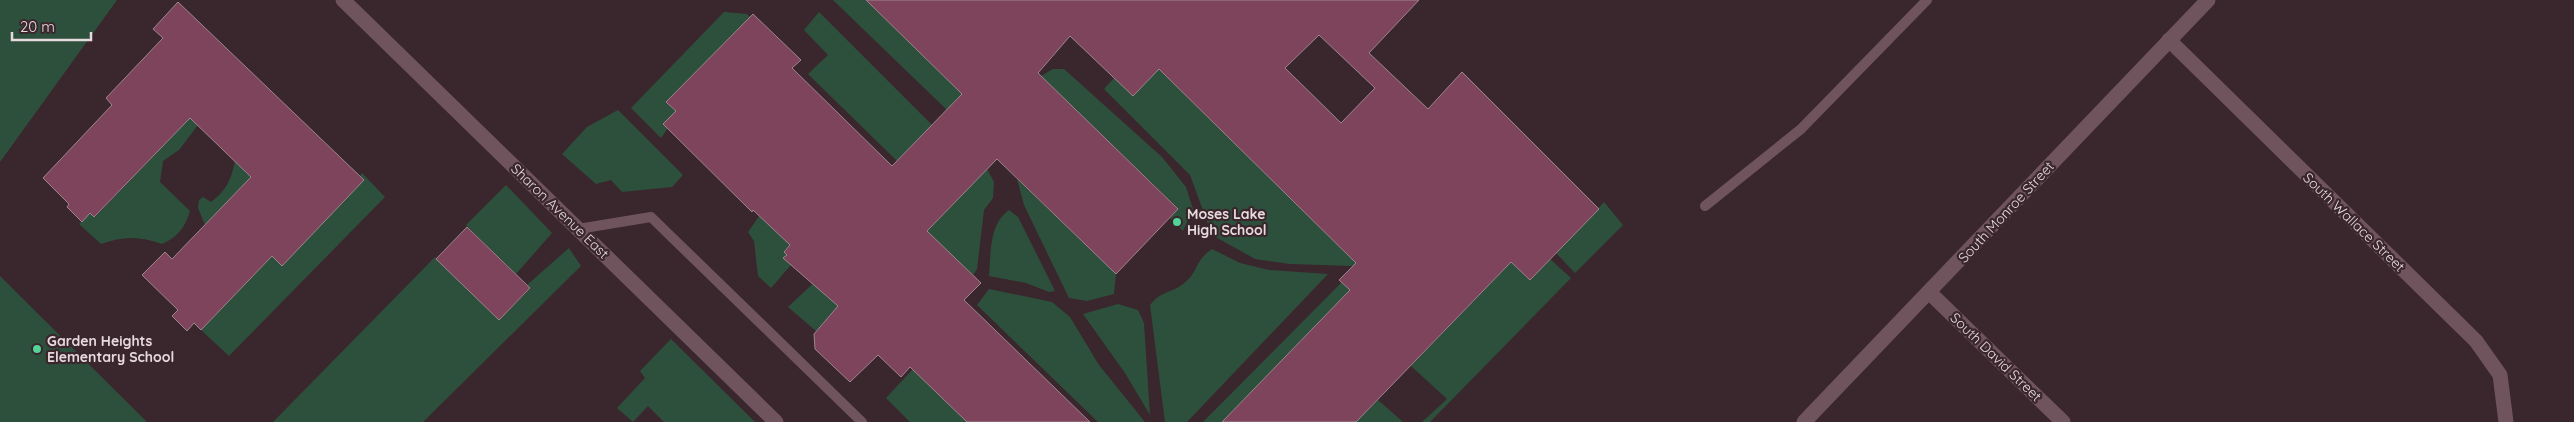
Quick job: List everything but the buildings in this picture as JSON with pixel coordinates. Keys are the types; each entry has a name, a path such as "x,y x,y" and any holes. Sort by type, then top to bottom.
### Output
{"street":[{"name":"Sharon Avenue East","path":"343,0 776,422"},
{"name":"South Monroe Street","path":"1804,422 2208,0"},
{"name":"South Wallace Street","path":"2169,40 2476,341 2500,375 2506,422"},
{"name":"South David Street","path":"1930,292 2062,422"}],"lane":[{"path":"1705,206 1801,130 1927,0"},
{"path":"578,229 651,217 862,422"}],"green space":[{"path":"0,0 117,0 0,162"},
{"path":"833,0 866,0 962,94 947,110"},
{"path":"724,12 747,14 750,17 666,102 676,111 663,124 668,128 661,138 631,108"},
{"path":"819,12 932,125 897,161 808,74 828,55 804,30"},
{"path":"1053,69 1064,69 1162,157 1186,187 1193,209 1183,231 1170,218 1178,208 1041,76"},
{"path":"1159,69 1356,263 1353,266 1290,264 1255,259 1212,235 1190,175 1104,89 1114,78"},
{"path":"618,110 683,175 672,187 622,192 611,180 596,184 562,154 587,127"},
{"path":"184,113 198,125 179,150 163,161 160,182 190,211 183,227 177,235 162,244 132,238 101,244 79,224 90,213 95,217 167,142"},
{"path":"235,161 251,177 205,225 198,208 199,200 203,197 211,202 221,194 230,179"},
{"path":"987,169 994,182 993,198 984,210 977,269 973,275 927,231"},
{"path":"362,173 385,197 229,356 201,330 272,256 364,180 360,176"},
{"path":"1017,179 1116,274 1114,294 1087,301 1069,298 1024,205"},
{"path":"506,185 552,233 516,274 466,225"},
{"path":"1604,202 1623,225 1575,273 1556,253"},
{"path":"1009,210 1018,217 1055,291 1049,292 1026,283 989,276 994,231 1002,216"},
{"path":"762,212 790,245 784,251 787,255 784,258 791,265 771,288 758,276 754,241 748,232"},
{"path":"569,248 581,266 423,422 273,422 435,257 499,320 530,289 527,285"},
{"path":"1212,249 1240,263 1269,270 1328,274 1187,422 1165,422 1150,305 1162,294 1188,280 1202,258"},
{"path":"1550,259 1571,278 1430,422 1422,422 1447,399 1411,366 1511,262 1530,280"},
{"name":"Garden Heights Elementary School","path":"0,276 147,422 0,422"},
{"path":"820,277 843,300 816,331 788,307"},
{"path":"1342,282 1350,290 1222,422 1203,422"},
{"path":"989,289 1052,302 1070,317 1099,365 1145,422 1098,422 977,305"},
{"path":"1118,304 1138,310 1144,323 1150,415 1125,373 1083,314"},
{"path":"671,339 755,422 664,422 648,406 633,422 617,408 645,378 640,371"},
{"path":"913,369 967,422 910,422 886,398"},
{"path":"1378,400 1403,422 1356,422"}],"place":[{"name":"Moses Lake High School","path":"1177,222"},
{"name":"Garden Heights Elementary School","path":"37,349"}]}
